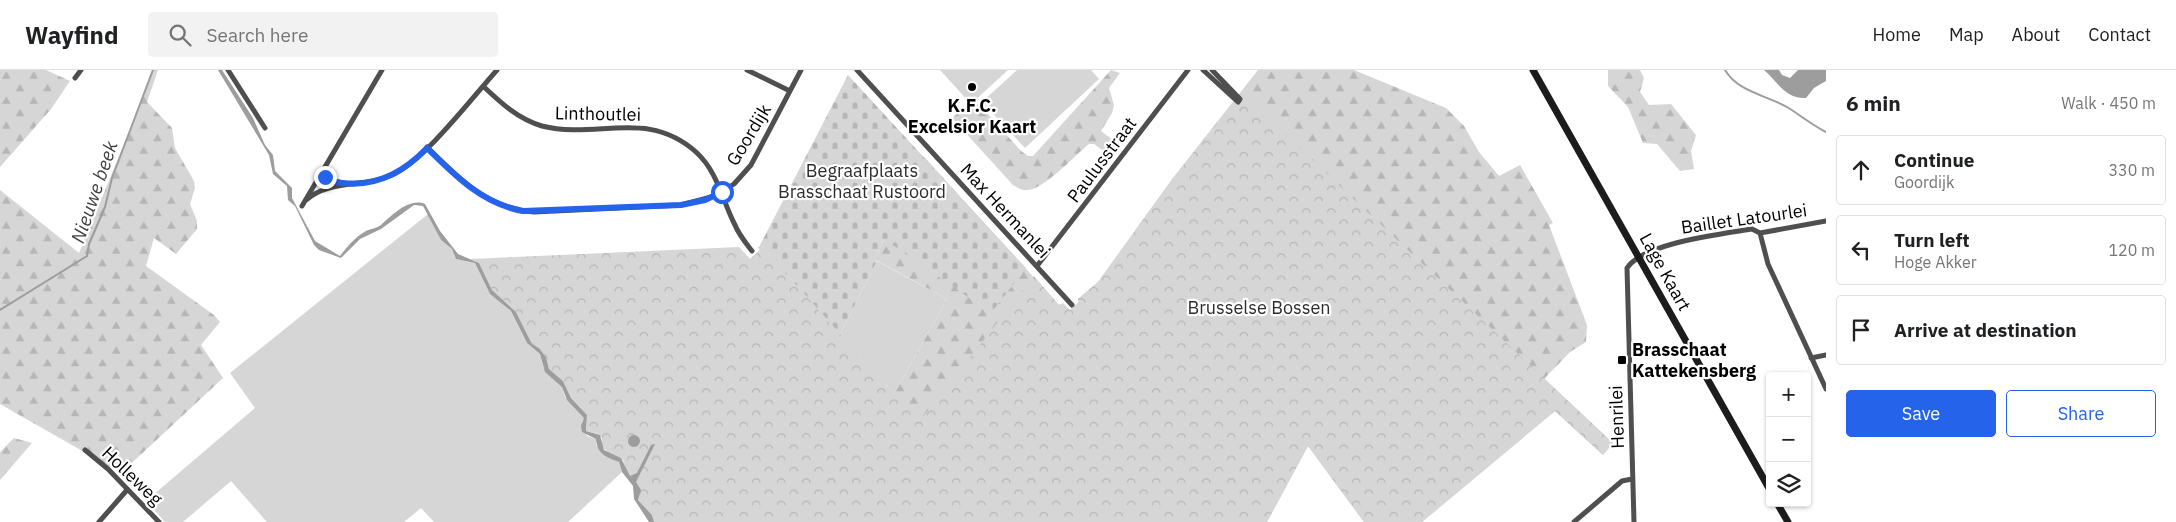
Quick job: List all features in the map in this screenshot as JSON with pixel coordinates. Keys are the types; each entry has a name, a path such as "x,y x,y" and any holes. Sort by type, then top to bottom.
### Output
{"street":[{"path":"75,78 81,70"},
{"path":"228,70 264,128"},
{"path":"302,206 382,70"},
{"path":"306,200 325,188 355,184 393,174 413,162 497,70"},
{"path":"747,70 790,91"},
{"name":"Goordijk","path":"427,148 479,194 499,205 523,211 681,205 705,200 734,184 751,165 801,70"},
{"name":"Max Hermanlei","path":"857,70 1072,305"},
{"name":"Paulusstraat","path":"1037,266 1188,70"},
{"path":"1203,70 1238,102 1240,99 1236,92 1212,70"},
{"name":"Lage Kaart","path":"1533,70 1766,483"},
{"name":"Linthoutlei","path":"483,86 511,111 542,126 563,129 632,126 666,133 687,144 704,160 722,192 735,226 752,251"},
{"path":"323,170 325,177 330,181 355,184"},
{"name":"Baillet Latourlei","path":"1639,256 1670,244 1752,228 1760,233 1826,221"},
{"path":"1760,233 1768,264 1826,389"},
{"name":"Henrilei","path":"1634,522 1626,273 1629,265 1639,256"},
{"path":"1811,358 1826,355"},
{"name":"Holleweg","path":"85,450 108,469 160,522"},
{"path":"1574,522 1622,481 1632,479"},
{"path":"99,522 127,490"},
{"path":"1779,507 1788,522"}],"green space":[{"path":"0,70 46,70 70,81 51,109 0,167"},
{"path":"152,70 158,70 147,102 172,128 175,148 194,181 195,188 190,204 197,221 197,229 176,254 154,238 146,266 214,315 220,322 201,345 223,378 121,473 0,404 0,190 79,253 129,132"},
{"name":"K.F.C. Excelsior Kaart","path":"940,70 1008,70 971,104"},
{"path":"1017,70 1091,70 1099,79 1025,148 982,102"},
{"path":"1111,70 1120,73 1109,88 1114,105 1112,113 1101,131 1121,146 1112,157 1094,144 1089,144 1059,171 1034,188 1023,190 1013,185 952,118 967,105 979,104 1021,151 1028,156 1033,156"},
{"path":"1258,70 1354,70 1446,108 1464,126 1479,152 1499,176 1520,165 1553,223 1549,225 1587,325 1586,342 1570,352 1544,379 1613,443 1603,455 1555,411 1422,522 1364,522 1308,446 1267,522 1077,304 1078,299 1098,282 1173,178"},
{"path":"1608,70 1640,70 1644,78 1640,92 1649,105 1671,104 1696,135 1691,151 1694,169 1680,171 1657,144 1643,143 1628,107 1608,86"},
{"name":"Begraafplaats Brasschaat Rustoord","path":"848,75 1026,268 991,313 884,239 874,259 877,261 840,334 762,247 759,247"},
{"name":"Brusselse Bossen","path":"1241,93 1613,443 1603,455 1555,411 1422,522 1364,522 1308,446 1267,522 654,522 652,515 638,500 640,492 627,473 623,460 605,450 602,438 598,434 586,431 587,415 571,398 563,381 549,369 546,357 539,348 532,344 516,312 492,290 479,263 470,259 739,247 750,259 760,250 758,247 762,247 919,422 1034,276 1059,305 1063,303 1070,310 1079,302 1078,299 1098,282 1173,178"},
{"path":"925,158 1059,305 983,522 750,259 760,250 758,247 762,247 894,394 947,299 874,259"},
{"path":"428,214 441,240 452,249 456,259 475,263 490,294 511,311 527,343 540,354 544,369 562,386 565,397 585,418 582,422 587,436 596,439 596,445 619,462 622,472 568,522 434,522 421,508 404,522 267,522 231,481 183,522 165,522 146,501 255,408 230,373"},
{"path":"877,261 947,299 894,394 840,334"},
{"path":"14,438 32,443 0,480 0,452"}],"shaded area":[{"path":"218,70 222,70 253,118 265,145 273,155 275,171 292,188 292,198 315,241 340,256 358,236 378,227 401,208 413,203 425,204 440,231 458,254 479,263 492,290 516,312 532,344 539,348 546,357 549,369 563,381 571,398 587,415 586,431 600,435 604,450 621,458 630,476 637,473 651,445 655,444 636,482 641,490 638,500 652,515 654,522 649,522 634,499 633,486 622,472 619,462 600,452 596,439 582,432 581,426 584,418 567,400 562,387 545,372 540,354 527,343 511,311 490,294 475,263 456,259 452,249 441,240 423,206 414,205 381,229 360,239 341,258 319,250 314,245 295,206 288,200 287,186 273,174 269,155"},
{"path":"1764,70 1779,70 1782,75 1790,78 1798,70 1826,70 1826,81 1814,88 1806,98 1799,98 1782,89"},
{"path":"636,435 639,436 639,446 632,447 629,446 628,439 629,436"}],"waterway":[{"name":"Nieuwe beek","path":"0,310 87,256 89,244 105,207 112,178 153,70"},
{"path":"1725,70 1737,83 1745,88 1787,107 1826,132"}],"place":[{"name":"K.F.C. Excelsior Kaart","path":"972,87"},
{"name":"Brasschaat Kattekensberg","path":"1622,360"}],"route":[{"path":"325,177 326,180 330,181 355,184 382,179 403,169 427,148 469,186 489,201 523,211 681,205 705,200 722,192"}]}
